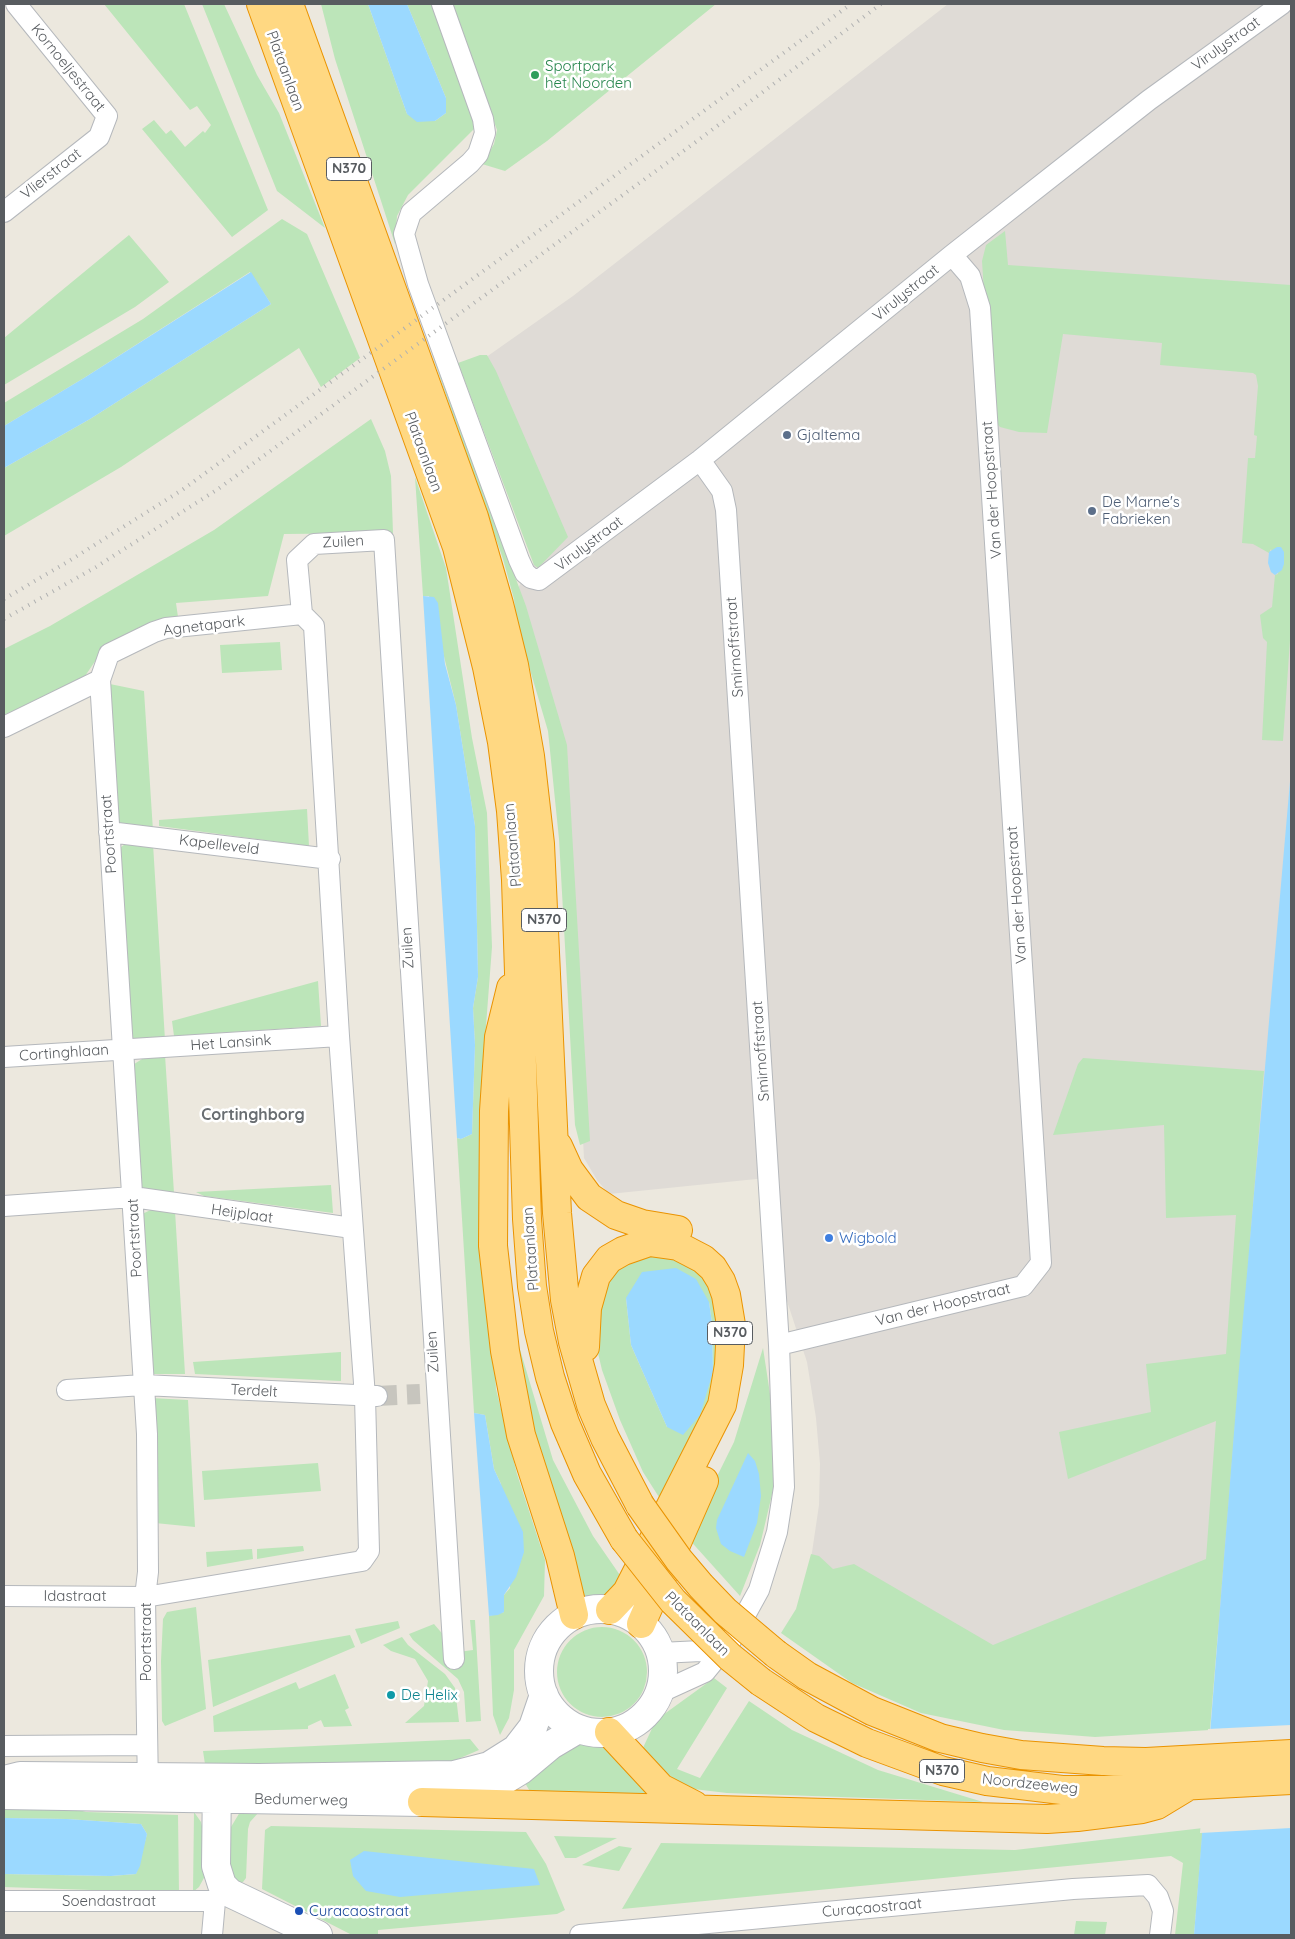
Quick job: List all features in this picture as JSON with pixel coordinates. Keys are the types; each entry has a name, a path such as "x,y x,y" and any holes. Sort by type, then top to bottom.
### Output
{"highway":[{"name":"N370","path":"242,4 254,30 294,57 303,4"},
{"name":"Plataanlaan","path":"261,4 294,57 474,517 514,664 530,756 540,844 561,1270 573,1342 583,1378 605,1438 640,1505 679,1560 701,1586 737,1622 776,1654"},
{"name":"Plataanlaan","path":"289,4 294,57 468,586 487,667 503,752 511,811 532,1286 539,1331 550,1377 565,1424 587,1474 624,1539 673,1601 730,1657 760,1682"},
{"name":"N370","path":"519,958 499,1037 494,1112 493,1246 505,1351 521,1435 560,1556 574,1615"},
{"name":"N370","path":"554,1136 569,1170 589,1196 616,1215 642,1224 689,1232 705,1240 726,1260 743,1300 747,1349 740,1392 724,1438 678,1536 641,1624"},
{"name":"N370","path":"583,1378 587,1308 596,1276 609,1259 635,1245 664,1242 691,1251 713,1268 726,1295 731,1325 729,1364 722,1405 627,1592 610,1610"},
{"name":"Noordzeeweg","path":"776,1654 843,1697 903,1724 940,1738 1021,1755 1144,1786 1291,1754"},
{"name":"Noordzeeweg","path":"760,1682 816,1718 858,1739 906,1759 943,1771 987,1781 1062,1790 1291,1780"},
{"name":"N370","path":"609,1732 662,1788 702,1808"},
{"name":"N370","path":"422,1802 702,1808 1047,1819 1077,1818 1144,1786"}],"main road":[{"path":"590,1610 610,1610 625,1614 641,1624 652,1635 660,1653 663,1671 659,1692 648,1711 640,1719 620,1730 594,1732 578,1729 556,1714 544,1695 539,1670 544,1648 555,1629 574,1615 590,1610"},
{"name":"Bedumerweg","path":"217,1788 454,1775 472,1771 489,1766 516,1749 533,1728 544,1695"},
{"name":"Bedumerweg","path":"4,1780 20,1776 148,1786 217,1788 422,1802 458,1796 503,1782 551,1745 578,1729"},
{"name":"Bedumerweg","path":"4,1795 148,1786"},
{"path":"217,1788 216,1866 220,1895"},
{"name":"Soendastraat","path":"220,1895 318,1935"}],"street":[{"name":"Kornoeljestraat","path":"16,4 107,116 99,137"},
{"name":"Virulystraat","path":"442,4 484,119 485,133 482,145 470,163 411,213 404,234 418,284 524,574 539,580 700,460 952,255 1148,100 1282,4"},
{"name":"Vlierstraat","path":"4,212 99,137"},
{"name":"Van der Hoopstraat","path":"779,1345 1023,1286 1041,1263 980,308 970,276 952,255"},
{"name":"Smirnoffstraat","path":"659,1692 705,1672 732,1640 759,1590 777,1532 784,1487 779,1345 726,510 722,491 700,460"},
{"name":"Zuilen","path":"145,1597 362,1562 369,1551 371,1396 352,1228 314,626 302,614 297,560 314,544 384,540 428,1394 454,1659"},
{"name":"Agnetapark","path":"100,680 109,654 166,628 302,614"},
{"path":"4,726 100,680"},
{"name":"Poortstraat","path":"100,680 133,1197 148,1487 148,1572 145,1597 148,1786"},
{"name":"Kapelleveld","path":"109,832 330,859"},
{"name":"Het Lansink","path":"123,1049 339,1036"},
{"name":"Cortinghlaan","path":"4,1057 123,1049"},
{"name":"Heijplaat","path":"4,1206 133,1197 352,1228"},
{"name":"Terdelt","path":"67,1390 143,1386 371,1396"},
{"name":"Idastraat","path":"4,1596 145,1597"},
{"path":"660,1653 701,1651 732,1640"},
{"path":"4,1746 147,1744"},
{"name":"Curaçaostraat","path":"587,1935 1135,1885 1148,1885 1158,1897 1163,1910 1160,1935"},
{"path":"212,1935 220,1895"},
{"name":"Soendastraat","path":"4,1900 189,1901 220,1895"}],"shaded area":[{"path":"948,4 1291,4 1291,922 1227,1633 1068,1661 997,1658 811,1559 819,1505 820,1464 816,1418 807,1362 787,1301 776,1177 609,1194 597,1180 584,1158 563,751 516,591 537,558 465,372 573,296"}],"green space":[{"path":"104,4 184,4 268,210 232,237 142,129 154,120 166,134 171,130 185,147 203,131 205,133 211,125 197,106 190,110"},
{"path":"202,4 224,4 257,75 279,113 325,228 277,191"},
{"path":"321,4 368,4 407,114 435,121 446,113 446,98 407,4 437,4 477,126 408,195 397,216 395,244 335,59"},
{"name":"Sportpark het Noorden","path":"452,4 716,4 547,141 505,171 482,164 494,144 497,130"},
{"path":"282,219 307,234 360,358 321,387 299,348 121,467 4,536 4,468 90,419 271,304 250,272 84,378 4,426 4,403 143,319"},
{"path":"1005,231 1008,265 1291,285 1291,626 1283,741 1262,740 1267,642 1263,638 1260,615 1272,607 1275,575 1278,574 1271,549 1269,553 1253,544 1242,543 1248,458 1255,458 1257,436 1254,435 1258,386 1256,375 1253,373 1160,365 1162,343 1063,334 1047,433 1019,432 1000,427 992,418 982,261 986,245"},
{"path":"129,235 169,282 135,307 4,385 4,338"},
{"path":"429,346 526,606 567,745 590,1141 580,1145 575,1125 559,839 548,731 516,622 514,599 503,559"},
{"path":"480,355 487,355 496,371 568,537 538,568 534,565 458,363"},
{"path":"371,419 385,451 391,476 393,533 284,534 268,596 176,603 178,617 100,654 83,679 4,715 4,649 50,626 214,530"},
{"path":"415,477 446,568 472,738 487,813 492,947 483,1065 486,1228 496,1389 517,1474 545,1560 544,1596 514,1650 514,1690 509,1718 500,1735 493,1715 489,1616 504,1612 504,1595 510,1588 501,1484 494,1469 485,1415 474,1413 457,1138 461,1139 472,1134 475,1045 473,1008 478,977 475,826 456,705 429,596 423,596"},
{"path":"280,642 282,670 222,673 220,645"},
{"path":"105,683 144,691 153,831 114,823"},
{"path":"307,809 309,846 159,826 159,820"},
{"path":"129,841 153,844 165,1040 139,1043 129,1034 116,851"},
{"path":"318,981 321,1026 174,1036 172,1021"},
{"path":"165,1055 174,1193 139,1190 131,1066 147,1056"},
{"path":"1083,1058 1264,1071 1210,1730 1095,1737 1004,1730 921,1713 852,1683 781,1633 796,1609 811,1554 819,1556 833,1569 854,1564 993,1645 1206,1559 1216,1421 1068,1479 1059,1432 1151,1412 1146,1364 1226,1354 1236,1215 1166,1218 1164,1125 1053,1135 1078,1064"},
{"path":"331,1185 333,1213 204,1196 196,1192"},
{"path":"157,1207 175,1211 185,1374 151,1374 140,1215"},
{"path":"671,1249 713,1282 723,1314 720,1378 664,1505 643,1472 620,1420 602,1370 594,1336 596,1297 623,1258","holes":["626,1298 709,1302 712,1323 713,1372 667,1427 631,1345"]},
{"path":"510,1316 553,1460 593,1536 624,1581 615,1594 586,1603 549,1491 530,1418"},
{"path":"763,1348 772,1407 774,1486 760,1545 740,1596 687,1537 734,1442"},
{"path":"341,1352 341,1381 195,1374 193,1362"},
{"path":"151,1398 188,1400 195,1527 155,1523"},
{"path":"318,1463 321,1491 204,1500 202,1471"},
{"path":"303,1546 304,1551 257,1559 257,1549"},
{"path":"252,1549 253,1559 207,1567 206,1552"},
{"path":"196,1607 206,1709 165,1726 162,1721 161,1661 163,1619 167,1612"},
{"path":"470,1620 475,1620 481,1721 466,1722 464,1692 458,1679 413,1640 409,1634 434,1624 458,1652 473,1650"},
{"path":"398,1621 400,1628 361,1644 355,1629"},
{"path":"602,1627 619,1631 634,1640 643,1655 647,1672 643,1689 634,1704 619,1713 602,1717 585,1713 570,1704 561,1689 557,1672 561,1655 570,1640 585,1631"},
{"path":"350,1635 355,1647 213,1707 208,1660"},
{"path":"402,1637 408,1645 445,1674 455,1688 459,1722 405,1723 424,1706 428,1681 415,1659 391,1651 383,1645"},
{"path":"335,1674 349,1708 345,1710 352,1726 324,1727 321,1720 308,1726 308,1729 214,1732 213,1716 296,1682 299,1689"},
{"path":"714,1678 727,1688 677,1769 700,1778 749,1701 792,1730 878,1770 983,1802 727,1793 685,1788 641,1752 656,1720"},
{"path":"580,1738 603,1743 662,1799 532,1795 521,1776"},
{"path":"470,1739 479,1750 451,1762 206,1771 203,1751"},
{"path":"49,1802 86,1812 178,1815 179,1893 4,1887 4,1874 111,1876 136,1874 147,1834 141,1824 67,1819 4,1818 4,1803"},
{"path":"194,1812 201,1822 203,1831 205,1876 199,1887 193,1892"},
{"path":"240,1812 259,1812 250,1822 248,1829 246,1878 243,1882 238,1883 233,1879 229,1860 229,1843 231,1827"},
{"path":"271,1826 526,1832 546,1864 565,1910 557,1914 378,1930 378,1935 352,1935 262,1889 265,1830"},
{"path":"1203,1828 1194,1935 1175,1935 1183,1863 1171,1856 622,1909 661,1843 1015,1850"},
{"path":"554,1836 617,1838 576,1858 565,1858"},
{"path":"619,1846 632,1848 619,1871 582,1865"},
{"path":"1076,1921 1107,1922 1105,1935 1074,1935"}],"water":[{"path":"368,4 407,4 446,98 446,113 435,121 417,122 407,114"},
{"path":"251,272 271,304 90,419 4,468 4,426 84,378"},
{"path":"1277,547 1281,547 1284,552 1284,564 1282,570 1275,575 1271,572 1268,563 1269,552"},
{"path":"423,596 434,597 438,603 445,664 456,705 475,826 478,977 473,1008 475,1045 472,1134 461,1139 457,1138"},
{"path":"1291,770 1291,1935 1194,1935 1243,1319"},
{"path":"676,1268 696,1279 709,1302 712,1323 713,1372 700,1415 683,1435 667,1427 631,1345 626,1298 642,1272"},
{"path":"474,1413 485,1415 494,1469 523,1532 524,1552 516,1577 504,1595 504,1612 489,1616"},
{"path":"748,1453 755,1461 759,1474 761,1496 757,1523 744,1557 730,1551 721,1544 716,1528 717,1520"},
{"path":"4,1818 67,1819 141,1824 147,1834 140,1866 136,1874 111,1876 4,1874"},
{"path":"364,1851 534,1869 540,1885 400,1897 366,1891 353,1876 350,1860"}],"pier":[{"path":"1291,1725 1291,1828 1200,1833 1208,1729"}],"tunnel":[{"path":"377,1396 420,1394"}],"railway":[{"path":"4,599 69,561 182,490 851,4"},
{"path":"4,619 96,567 218,489 693,144 881,4"}],"place":[{"name":"Sportpark het Noorden","path":"535,75"},
{"name":"Gjaltema","path":"787,435"},
{"name":"De Marne's Fabrieken","path":"1092,511"},
{"name":"Wigbold","path":"829,1238"},
{"name":"De Helix","path":"391,1695"},
{"name":"Curacaostraat","path":"299,1911"}],"district":[{"name":"Cortinghborg","path":"253,1115"}]}
